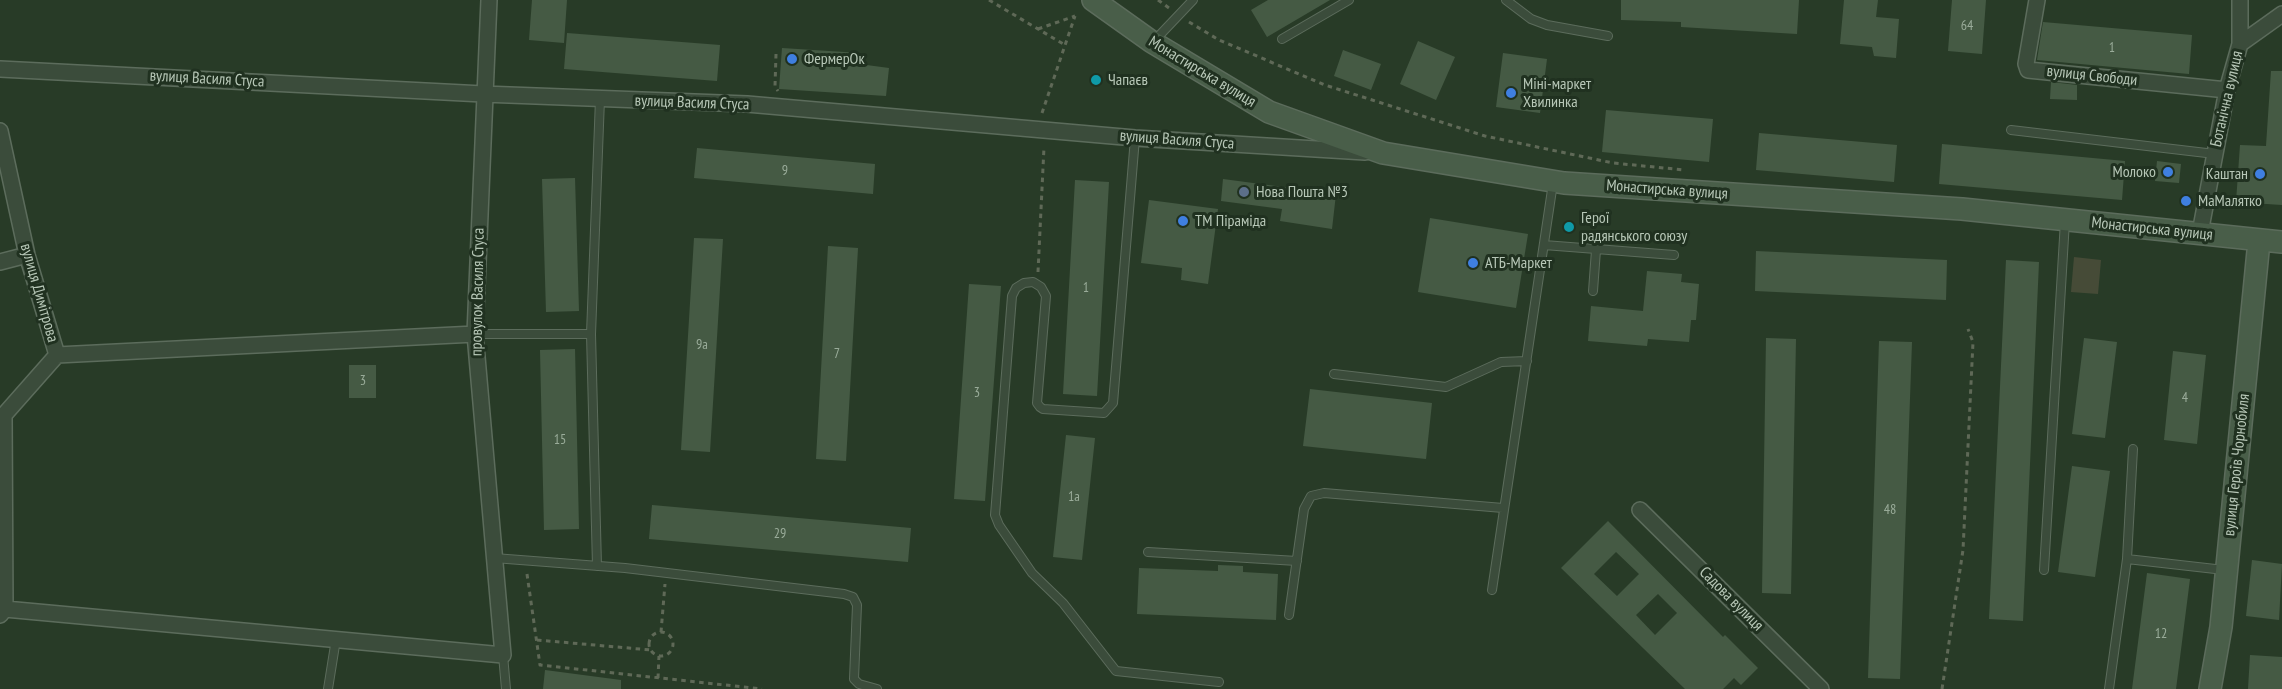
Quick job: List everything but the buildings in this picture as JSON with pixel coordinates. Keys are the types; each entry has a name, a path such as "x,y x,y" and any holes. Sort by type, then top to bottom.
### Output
{"main road":[{"name":"Монастирська вулиця","path":"1093,0 1152,42 1269,112 1383,153 1554,181 1962,209 2282,242"},
{"name":"вулиця Героїв Чорнобиля","path":"2210,689 2221,627 2259,241"}],"street":[{"name":"провулок Василя Стуса","path":"489,0 483,94 475,334 503,655"},
{"name":"вулиця Свободи","path":"2037,0 2026,64 2028,70 2227,90"},
{"name":"Ботанічна вулиця","path":"2200,233 2227,90 2240,44 2240,0"},
{"path":"2240,44 2281,16"},
{"name":"вулиця Василя Стуса","path":"0,69 797,109 1135,138 1383,153"},
{"name":"вулиця Димітрова","path":"0,131 27,255 57,355 4,414 3,612"},
{"path":"0,262 27,255"},
{"path":"57,355 475,334"},
{"name":"Садова вулиця","path":"1640,510 1821,689"},
{"path":"3,612 503,655"}],"lane":[{"path":"1152,42 1193,0"},
{"path":"1282,39 1349,0"},
{"path":"1506,0 1531,19 1547,25 1608,36"},
{"path":"597,566 591,334 600,99"},
{"path":"2011,130 2215,154"},
{"path":"1135,138 1113,403 1108,412 1043,409 1037,403 1046,300 1044,291 1037,284 1024,283 1016,288 1012,296 995,515 999,525 1032,573 1063,603 1116,671 1219,682"},
{"path":"1492,590 1554,181"},
{"path":"2044,570 2065,220"},
{"path":"1544,245 1674,255"},
{"path":"1593,291 1596,250"},
{"path":"475,334 591,334"},
{"path":"1334,374 1446,387 1502,362 1527,361"},
{"path":"2109,689 2127,559 2133,449"},
{"path":"1289,615 1304,509 1311,496 1317,493 1503,508"},
{"path":"1148,552 1297,561"},
{"path":"494,558 666,573 830,591 853,597 857,605 854,680 859,684 878,689"},
{"path":"2127,559 2226,570"},
{"path":"328,689 336,639"},
{"path":"503,655 506,689"}],"path":[{"path":"989,0 1065,45"},
{"path":"1158,0 1219,40 1325,85 1485,136 1613,163 1691,170"},
{"path":"1037,284 1041,130 1075,16 1038,29"},
{"path":"776,54 775,86 797,109"},
{"path":"1942,689 1963,550 1973,342 1968,329"},
{"path":"525,560 540,665 762,689"},
{"path":"661,632 666,573"},
{"path":"537,640 651,650 659,656 668,654 673,643 669,635 661,632"},
{"path":"651,650 651,638 661,632"},
{"path":"658,678 659,656"}],"green space":[{"path":"2074,257 2101,260 2098,294 2071,292"}],"place":[{"name":"ФермерОк","path":"792,59"},
{"name":"Чапаєв","path":"1096,80"},
{"name":"Міні-маркет Хвилинка","path":"1511,93"},
{"name":"Молоко","path":"2168,172"},
{"name":"Каштан","path":"2260,174"},
{"name":"Нова Пошта №3","path":"1244,192"},
{"name":"МаМалятко","path":"2186,201"},
{"name":"ТМ Піраміда","path":"1183,221"},
{"name":"Герої радянського союзу","path":"1569,227"},
{"name":"АТБ-Маркет","path":"1473,263"}]}
